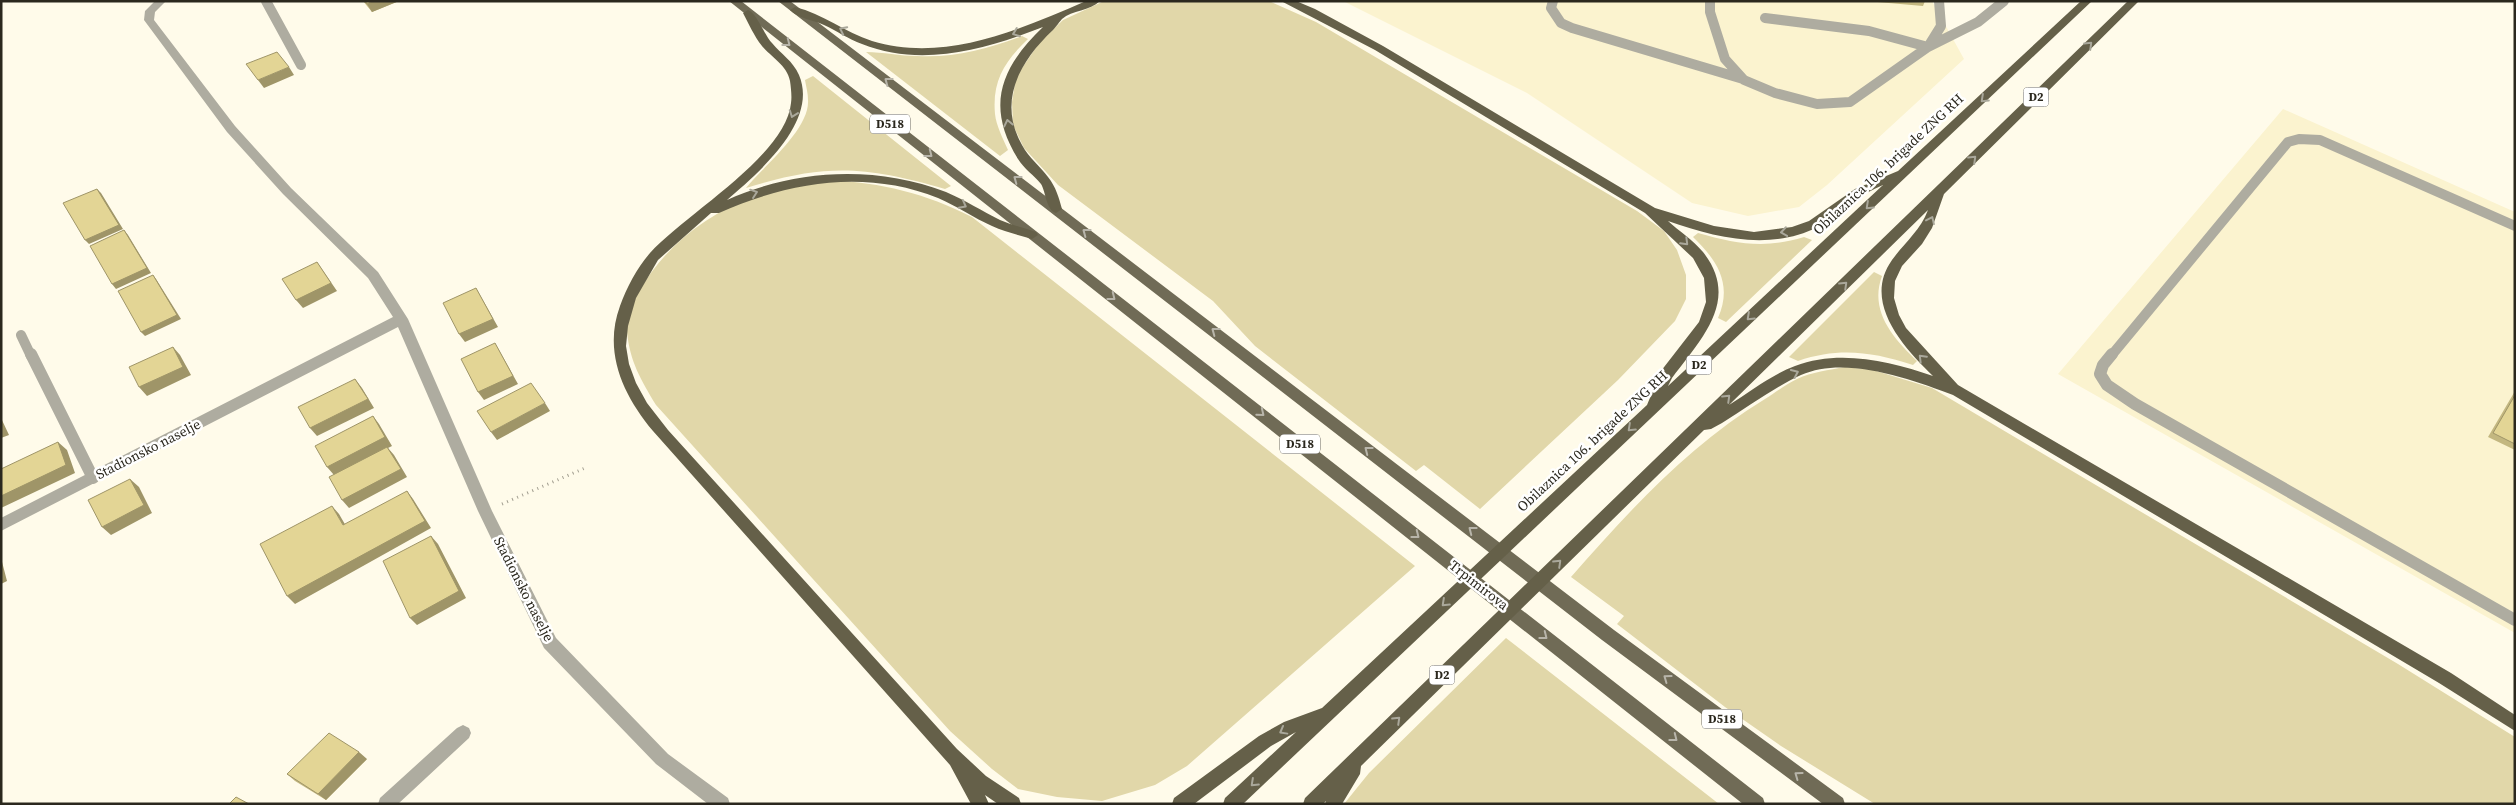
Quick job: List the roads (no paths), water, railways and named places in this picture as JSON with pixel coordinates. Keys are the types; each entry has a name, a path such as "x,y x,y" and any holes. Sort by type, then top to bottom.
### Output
{"highway":[{"path":"795,10 826,21 868,43 911,51 942,51 972,47 1002,39 1095,1"},
{"path":"1286,1 1311,11 1379,48 1649,210 1702,229 1736,235 1760,236 1786,232 1813,224 1869,187 1905,173"},
{"name":"Obilaznica 106. brigade ZNG RH","path":"1232,804 2087,1"},
{"name":"D2","path":"1311,804 2134,1"},
{"path":"748,13 767,45 790,66 796,82 798,98 794,114 785,132 770,154 654,256 638,280 626,307 620,329 620,353 628,380 652,420 710,488 952,757 982,804"},
{"path":"1056,209 1051,191 1044,179 1029,166 1014,144 1008,127 1005,109 1006,90 1012,71 1022,54 1062,16"},
{"path":"694,221 739,198 772,187 835,176 901,182 940,195 998,224 1032,235"},
{"path":"1938,193 1934,216 1922,237 1895,265 1889,282 1888,305 1901,333 1919,356 1958,391"},
{"path":"1649,210 1698,255 1710,278 1712,302 1705,324 1666,375 1649,412"},
{"path":"1692,432 1732,411 1796,371 1830,364 1854,363 1909,373 1958,391 2445,678 2515,724"},
{"path":"1180,804 1265,741 1290,727 1328,713"},
{"path":"1333,804 1362,754"},
{"path":"952,757 1014,804"}],"main road":[{"name":"D518","path":"734,1 1032,235"},
{"name":"D518","path":"783,1 1608,635 1837,804"},
{"name":"Trpimirova","path":"1032,235 1757,804"}],"street":[{"name":"Stadionsko naselje","path":"158,2 150,11 149,20 231,129 287,191 373,275 401,319 485,512 550,643 662,759 722,804"},
{"name":"Stadionsko naselje","path":"1,525 401,319"},
{"path":"386,804 463,733"}],"lane":[{"path":"266,1 302,65"},
{"path":"1553,1 1551,8 1561,23 1572,28 1744,80 1775,93 1817,104 1850,102 1887,78 1928,47 1936,38 1943,18 1939,1"},
{"path":"1710,1 1710,12 1725,60 1744,80"},
{"path":"1765,18 1868,30 1905,38 1928,47 1967,31 1991,15 2004,1"},
{"path":"2515,226 2320,140 2300,138 2288,142 2103,365 2100,374 2107,386 2135,404 2515,620"},
{"path":"21,335 93,478"}]}
